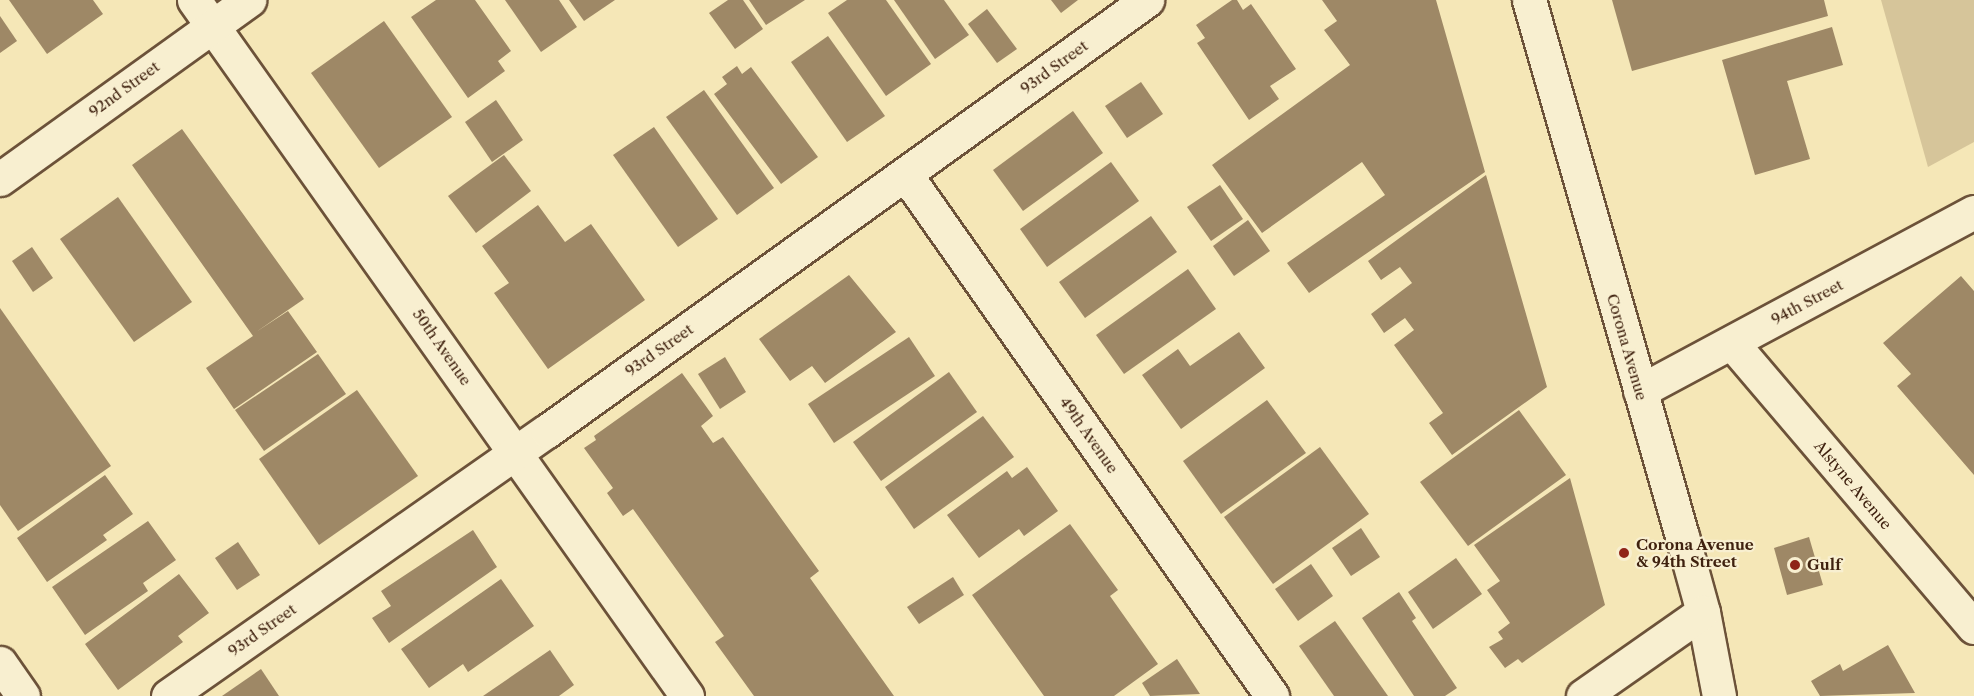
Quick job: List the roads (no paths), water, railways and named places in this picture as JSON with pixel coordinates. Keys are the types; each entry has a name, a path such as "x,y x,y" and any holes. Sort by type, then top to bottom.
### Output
{"street":[{"name":"92nd Street","path":"0,179 203,13 249,0"},
{"name":"93rd Street","path":"168,696 906,175 1147,0"},
{"name":"Corona Avenue","path":"1529,0 1703,612 1719,696"},
{"name":"50th Avenue","path":"203,13 687,696"},
{"name":"49th Avenue","path":"906,175 1272,696"},
{"name":"94th Street","path":"1640,392 1974,212"},
{"name":"Alstyne Avenue","path":"1732,343 1974,627"},
{"path":"1583,696 1703,612"},
{"path":"0,663 23,696"}],"place":[{"name":"Corona Avenue & 94th Street","path":"1624,553"},
{"name":"Gulf","path":"1795,565"}]}
